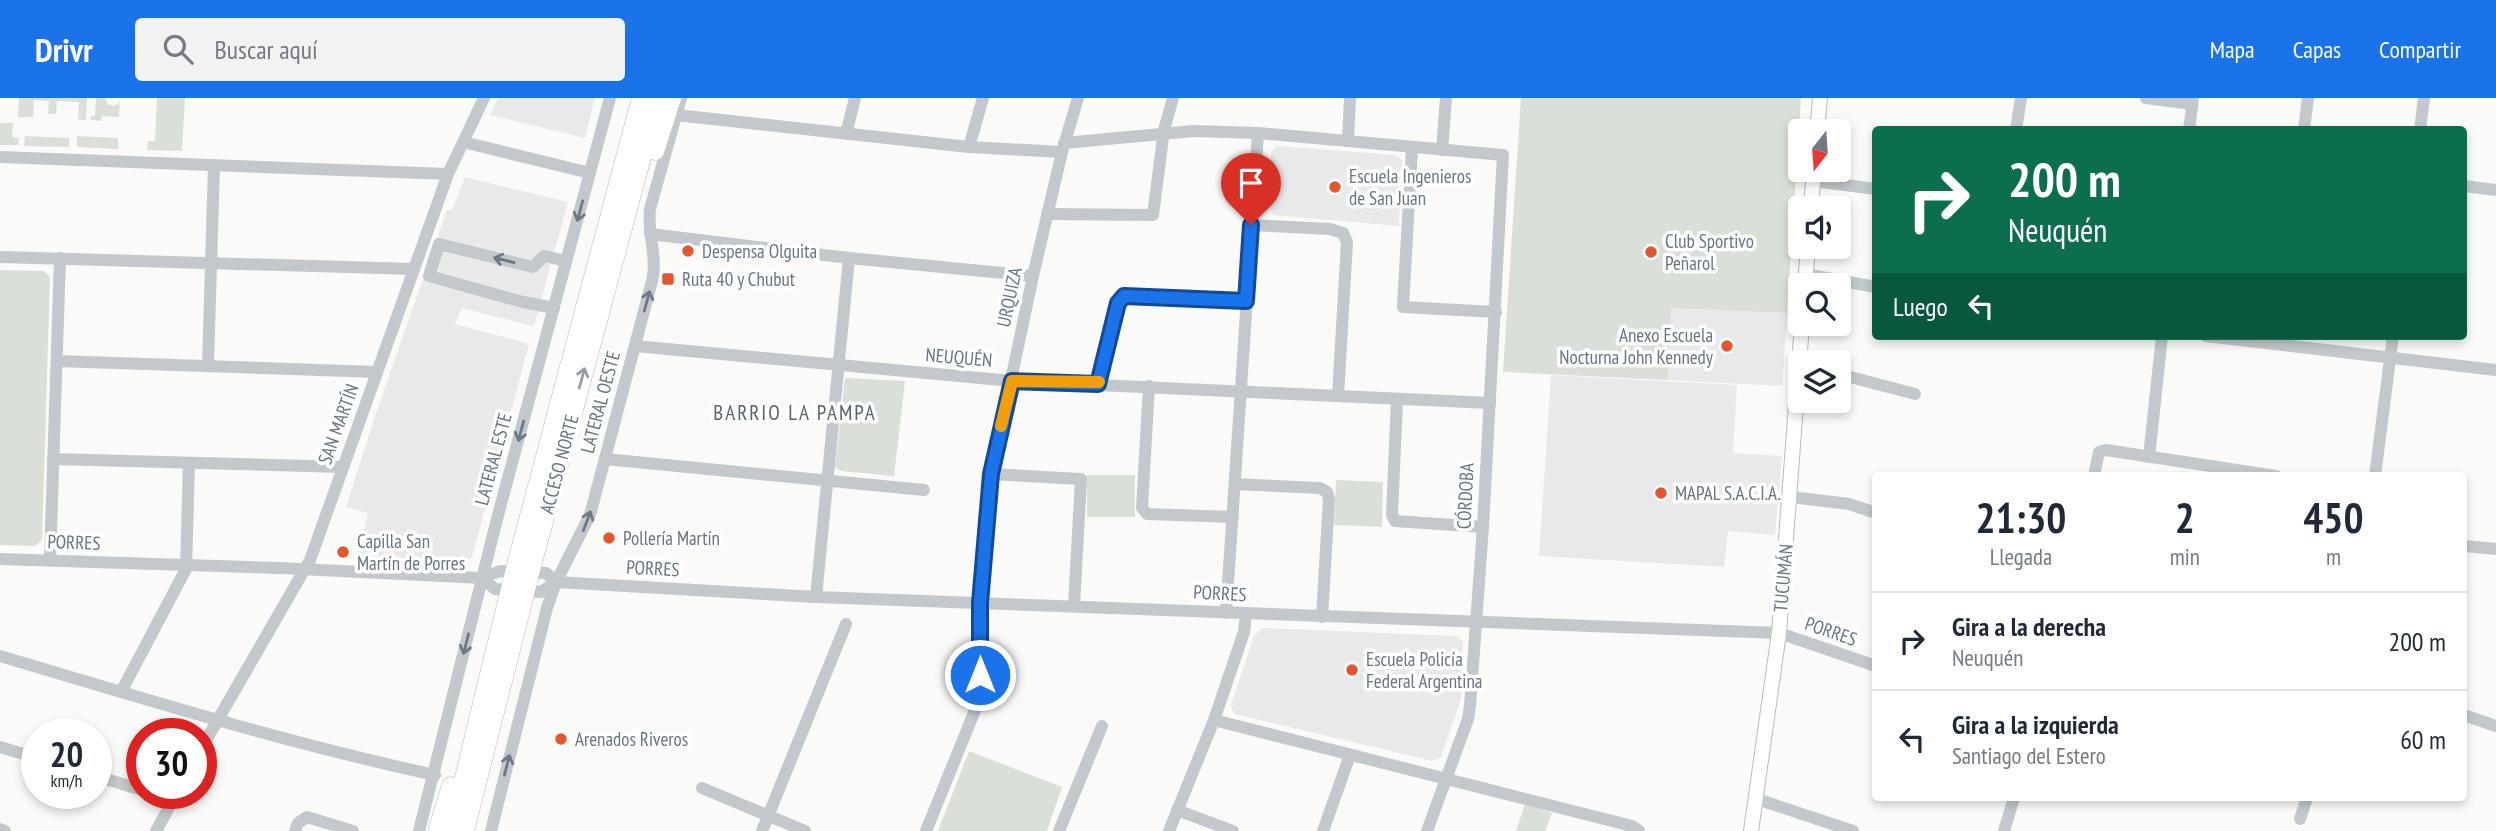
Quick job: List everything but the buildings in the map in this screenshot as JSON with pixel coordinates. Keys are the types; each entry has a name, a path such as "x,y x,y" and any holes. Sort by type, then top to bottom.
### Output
{"highway":[{"path":"613,199 629,98"},
{"name":"ACCESO NORTE","path":"465,831 491,731 515,602 613,199 641,98"},
{"name":"ACCESO NORTE","path":"525,562 658,98"},
{"path":"614,259 674,106"},
{"name":"ACCESO NORTE","path":"451,831 487,677 515,602"},
{"path":"437,831 487,677"},
{"path":"474,831 491,731"}],"main road":[{"path":"1818,119 1820,98"},
{"name":"TUCUMÁN","path":"1751,831 1779,633 1796,413"}],"street":[{"name":"SAN MARTÍN","path":"217,721 305,569 448,174 484,98"},
{"name":"LATERAL ESTE","path":"419,831 482,578 610,98"},
{"name":"LATERAL OESTE","path":"491,831 540,634 556,582 587,523 654,276 650,209 674,106 681,98"},
{"path":"846,134 855,98"},
{"path":"970,147 983,98"},
{"name":"URQUIZA","path":"926,831 980,698 980,603 991,474 1047,214 1078,98"},
{"path":"1047,214 1153,215 1163,134 1173,98"},
{"path":"1348,141 1350,98"},
{"path":"674,106 846,134 970,147 1063,148 1194,131 1258,133 1443,150 1446,98"},
{"path":"2017,126 2021,98"},
{"path":"2146,98 2192,101 2189,126"},
{"path":"2304,126 2308,98"},
{"path":"2420,126 2424,98"},
{"path":"1226,613 1258,133"},
{"path":"463,142 590,173"},
{"path":"1412,148 1404,307 1496,312"},
{"name":"CÓRDOBA","path":"1427,831 1468,719 1483,527 1503,155 1443,150"},
{"path":"0,157 448,174"},
{"path":"208,366 214,165"},
{"path":"1843,182 1872,188"},
{"path":"2467,186 2496,190"},
{"path":"1251,225 1330,229 1343,233 1347,242 1338,396"},
{"path":"650,234 849,258 1033,276"},
{"path":"554,308 429,276 439,244 533,267 544,256 566,261"},
{"path":"0,257 414,269"},
{"path":"50,560 60,258"},
{"path":"816,597 849,258"},
{"path":"1851,284 1872,287"},
{"path":"1098,384 1118,303 1124,296 1246,301"},
{"path":"2149,457 2162,340"},
{"path":"2277,340 2390,358 2496,370"},
{"path":"2376,472 2392,340"},
{"name":"NEUQUÉN","path":"635,346 1012,381 1490,403"},
{"path":"57,361 377,372"},
{"path":"1851,377 1916,394"},
{"path":"1149,386 1142,508 1144,512 1233,517"},
{"path":"1397,400 1392,515 1395,521 1483,527"},
{"path":"2095,472 2099,452 2106,450 2249,472"},
{"path":"53,459 343,467"},
{"path":"605,459 924,491"},
{"path":"121,692 186,569 190,463"},
{"path":"991,474 1081,480 1074,606"},
{"path":"1235,484 1320,488 1327,492 1329,499 1322,617"},
{"path":"1790,497 1849,504 1872,512"},
{"path":"2467,546 2496,549"},
{"name":"PORRES","path":"0,559 482,578 500,571 546,573 556,582"},
{"name":"PORRES","path":"482,578 495,589 541,592 556,582 816,597 1779,633 1872,665"},
{"path":"1169,831 1214,720 1244,632 1246,614"},
{"path":"762,831 846,624"},
{"path":"0,656 207,718"},
{"path":"2467,716 2496,726"},
{"path":"1214,720 1632,826 1639,831"},
{"path":"217,721 435,775"},
{"path":"1059,831 1102,726"},
{"path":"0,747 21,753"},
{"path":"1323,831 1350,755"},
{"path":"702,788 805,831"},
{"path":"1757,799 1853,831"},
{"path":"2004,831 2013,801"},
{"path":"2300,819 2306,801"},
{"path":"156,831 168,809"},
{"path":"1177,810 1234,831"},
{"path":"295,831 298,823 307,817 353,831"},
{"path":"0,829 5,831"}],"shaded area":[{"path":"19,98 87,98 86,120 78,120 79,102 57,101 56,114 48,114 49,101 34,100 33,117 18,117"},
{"path":"96,98 105,98 108,104 113,106 120,100 119,117 102,116 101,121 90,120 91,116 95,116"},
{"path":"157,98 185,98 182,151 147,150 148,141 155,141"},
{"path":"498,98 595,98 585,138 490,115"},
{"name":"Club Sportivo Peñarol","path":"1521,98 1801,98 1800,119 1788,119 1788,182 1796,182 1795,196 1788,196 1788,259 1791,259 1787,313 1671,308 1668,380 1503,372"},
{"path":"0,123 13,123 12,137 19,138 18,145 0,145"},
{"path":"25,136 69,138 69,147 24,146"},
{"path":"77,136 118,138 118,149 77,147"},
{"name":"Escuela Ingenieros de San Juan","path":"1277,146 1396,155 1402,160 1399,226 1273,215 1268,208 1271,152"},
{"path":"465,177 568,202 534,326 462,308 455,324 529,344 472,557 466,561 358,556 368,513 346,507 447,210 452,211"},
{"path":"0,270 44,271 50,277 42,540 35,546 0,545"},
{"name":"Anexo Escuela Nocturna John Kennedy","path":"1671,308 1787,313 1782,386 1668,380"},
{"name":"MAPAL S.A.C.I.A.","path":"1551,375 1737,385 1733,453 1782,456 1775,535 1728,531 1724,567 1539,556"},
{"path":"845,378 905,381 894,476 841,471 835,467"},
{"path":"1087,475 1135,475 1135,517 1087,517"},
{"path":"1336,480 1383,482 1382,527 1334,525"},
{"name":"Escuela Policía Federal Argentina","path":"1263,628 1457,636 1463,642 1461,699 1441,757 1433,761 1234,714 1231,705 1254,636"},
{"path":"969,751 1062,787 1047,831 938,831"},
{"path":"1525,804 1552,813 1545,831 1516,831"}],"slow traffic":[{"path":"1001,426 1012,381 1099,382"}],"place":[{"name":"Escuela Ingenieros de San Juan","path":"1335,187"},
{"name":"Despensa Olguita","path":"688,251"},
{"name":"Club Sportivo Peñarol","path":"1651,252"},
{"name":"Ruta 40 y Chubut","path":"668,279"},
{"name":"Anexo Escuela Nocturna John Kennedy","path":"1727,346"},
{"name":"MAPAL S.A.C.I.A.","path":"1661,493"},
{"name":"Pollería Martín","path":"609,538"},
{"name":"Capilla San Martín de Porres","path":"343,552"},
{"name":"Escuela Policía Federal Argentina","path":"1352,670"},
{"name":"Arenados Riveros","path":"561,739"}],"district":[{"name":"BARRIO LA PAMPA","path":"795,412"}],"route":[{"path":"980,675 980,603 991,474 1012,381 1098,384 1118,303 1124,296 1246,301 1251,225"}]}
